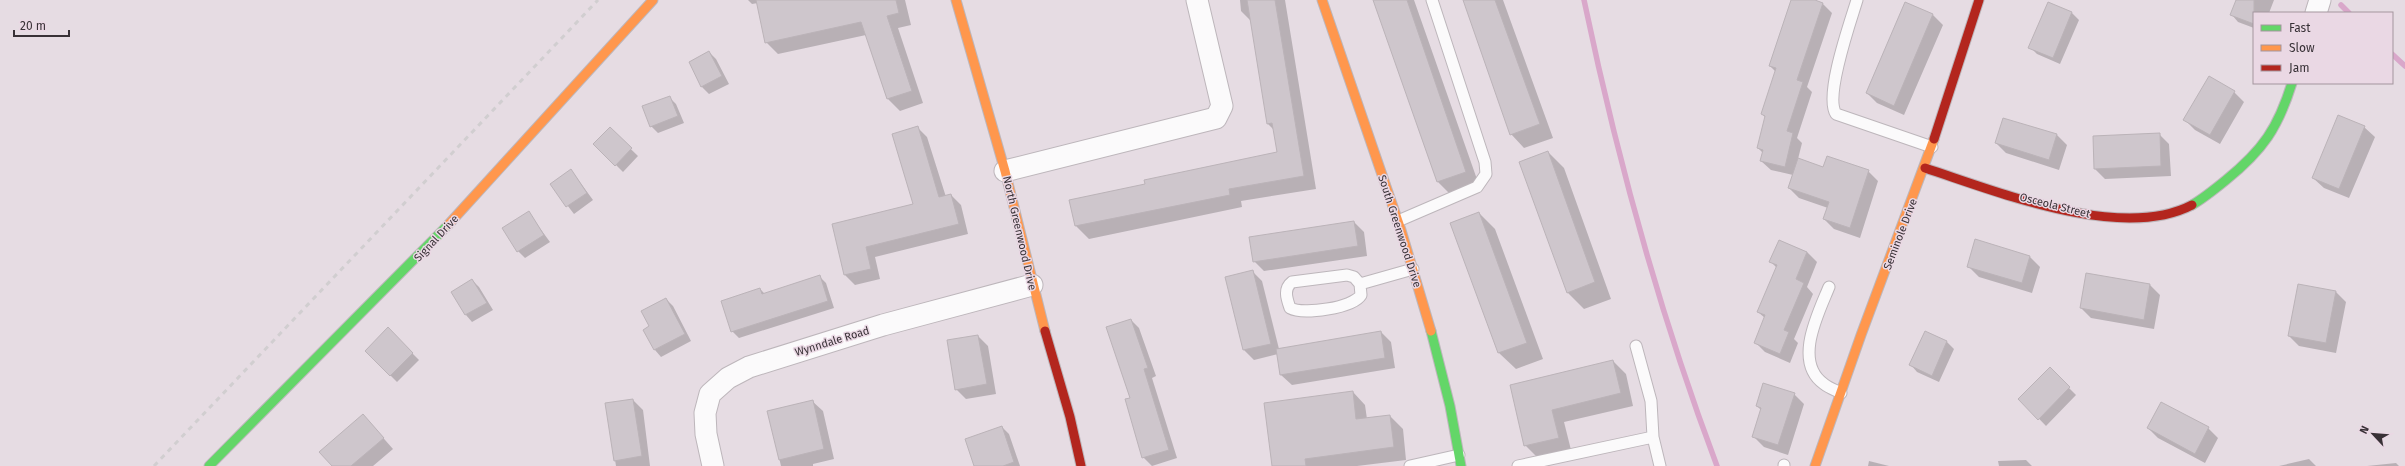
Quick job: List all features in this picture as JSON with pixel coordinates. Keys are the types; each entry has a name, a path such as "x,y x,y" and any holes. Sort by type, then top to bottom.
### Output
{"street":[{"name":"Signal Drive","path":"209,466 426,249 653,0"},
{"name":"North Greenwood Drive","path":"956,0 1006,171 1032,285 1070,417 1081,466"},
{"path":"1006,171 1216,118 1222,106 1197,0"},
{"name":"South Greenwood Drive","path":"1322,0 1413,269 1431,330 1460,461"},
{"name":"Seminole Drive","path":"1815,466 1925,168 1979,0"},
{"path":"2316,12 2320,0"},
{"name":"Osceola Street","path":"1925,168 2059,209 2102,217 2138,217 2181,210 2208,195 2263,148 2282,116 2292,84"},
{"name":"Wynndale Road","path":"713,466 706,434 705,413 710,394 728,378 749,367 883,325 1032,285"}],"lane":[{"path":"1398,221 1478,187 1486,174 1485,162 1432,0"},
{"path":"1857,0 1837,70 1832,99 1833,108 1836,114 1932,147"},
{"path":"1360,284 1413,269"},
{"path":"1347,275 1354,277 1360,284 1361,295 1354,303 1308,312 1290,308 1286,297 1286,290 1292,282 1347,275"},
{"path":"1830,287 1816,319 1809,350 1810,365 1824,384 1841,393"},
{"path":"1636,346 1651,401 1653,437 1660,466"},
{"path":"1518,466 1653,437"},
{"path":"1410,466 1460,461"}],"building":[{"path":"756,0 896,0 899,13 887,16 912,91 887,99 861,22 765,43"},
{"path":"1247,0 1275,0 1304,176 1229,189 1230,195 1075,226 1069,200 1145,184 1144,180 1277,152 1272,123 1267,124"},
{"path":"1373,0 1407,0 1466,172 1437,182"},
{"path":"1463,0 1495,0 1540,124 1510,135"},
{"path":"1791,0 1815,0 1823,3 1797,80 1803,82 1787,131 1793,133 1785,167 1760,161 1763,150 1757,148 1765,116 1761,114 1776,68 1769,66"},
{"path":"2236,0 2254,0 2253,24 2230,15"},
{"path":"1905,2 1933,14 1894,106 1866,93"},
{"path":"2048,2 2072,12 2053,58 2028,48"},
{"path":"709,51 722,76 701,87 689,62"},
{"path":"2209,76 2235,91 2210,135 2183,120"},
{"path":"670,96 678,116 650,127 642,106"},
{"path":"2338,115 2365,126 2339,189 2312,178"},
{"path":"2003,118 2057,134 2049,160 1995,143"},
{"path":"918,126 939,197 951,194 959,224 866,247 871,269 844,275 832,224 913,204 892,134"},
{"path":"610,127 632,148 615,166 593,144"},
{"path":"2160,133 2161,166 2094,169 2093,136"},
{"path":"1548,151 1595,282 1567,293 1519,162"},
{"path":"1827,156 1869,170 1850,228 1823,219 1829,202 1788,188 1798,158 1823,167"},
{"path":"571,169 587,193 566,207 550,184"},
{"path":"529,211 544,235 517,252 502,228"},
{"path":"1479,212 1527,343 1498,353 1450,223"},
{"path":"1354,221 1358,246 1253,262 1249,237"},
{"path":"1975,239 2030,256 2022,283 1967,267"},
{"path":"1779,240 1807,252 1796,279 1804,283 1784,330 1789,332 1780,354 1754,343 1765,315 1757,312 1777,265 1769,262"},
{"path":"1253,270 1271,344 1243,350 1225,277"},
{"path":"2086,273 2150,284 2144,320 2080,308"},
{"path":"820,275 828,301 731,332 721,301 760,288 762,294"},
{"path":"472,279 487,303 465,315 451,292"},
{"path":"2298,284 2336,291 2326,343 2288,336"},
{"path":"666,298 685,334 654,350 643,330 649,326 641,311"},
{"path":"1131,319 1148,368 1144,369 1169,450 1142,458 1125,399 1130,398 1106,327"},
{"path":"388,327 413,353 390,376 365,351"},
{"path":"1381,331 1385,358 1280,375 1276,349"},
{"path":"1925,331 1947,341 1932,376 1909,365"},
{"path":"978,335 987,384 955,390 947,340"},
{"path":"1613,360 1621,393 1552,410 1559,438 1524,446 1510,385"},
{"path":"2050,367 2070,387 2038,420 2018,399"},
{"path":"1763,383 1795,393 1778,445 1752,437 1761,408 1756,406"},
{"path":"1353,391 1356,419 1390,415 1394,447 1305,459 1306,466 1272,466 1264,403"},
{"path":"633,399 642,456 614,461 605,403"},
{"path":"813,400 824,449 779,460 767,411"},
{"path":"2161,402 2209,427 2195,454 2147,428"},
{"path":"363,414 384,438 351,466 332,466 319,452"},
{"path":"1002,426 1014,462 1003,466 974,466 965,439"}],"waterway":[{"path":"1584,0 1611,118 1642,236 1677,352 1717,466"},
{"path":"2341,5 2348,12"},
{"path":"2393,55 2405,66"}],"railway":[{"path":"154,466 598,0"}],"traffic: fast":[{"path":"2192,205 2226,180 2250,159 2275,126 2292,84"},
{"path":"209,466 448,225"},
{"path":"1431,331 1450,406 1461,466"}],"traffic: slow":[{"path":"448,225 653,0"},
{"path":"956,0 1005,171 1045,331"},
{"path":"1322,0 1401,230 1431,331"},
{"path":"1815,466 1861,335 1934,139"}],"traffic: jam":[{"path":"1934,139 1979,0"},
{"path":"1925,168 2022,200 2095,216 2130,218 2163,215 2192,205"},
{"path":"1045,331 1070,417 1081,466"}]}
